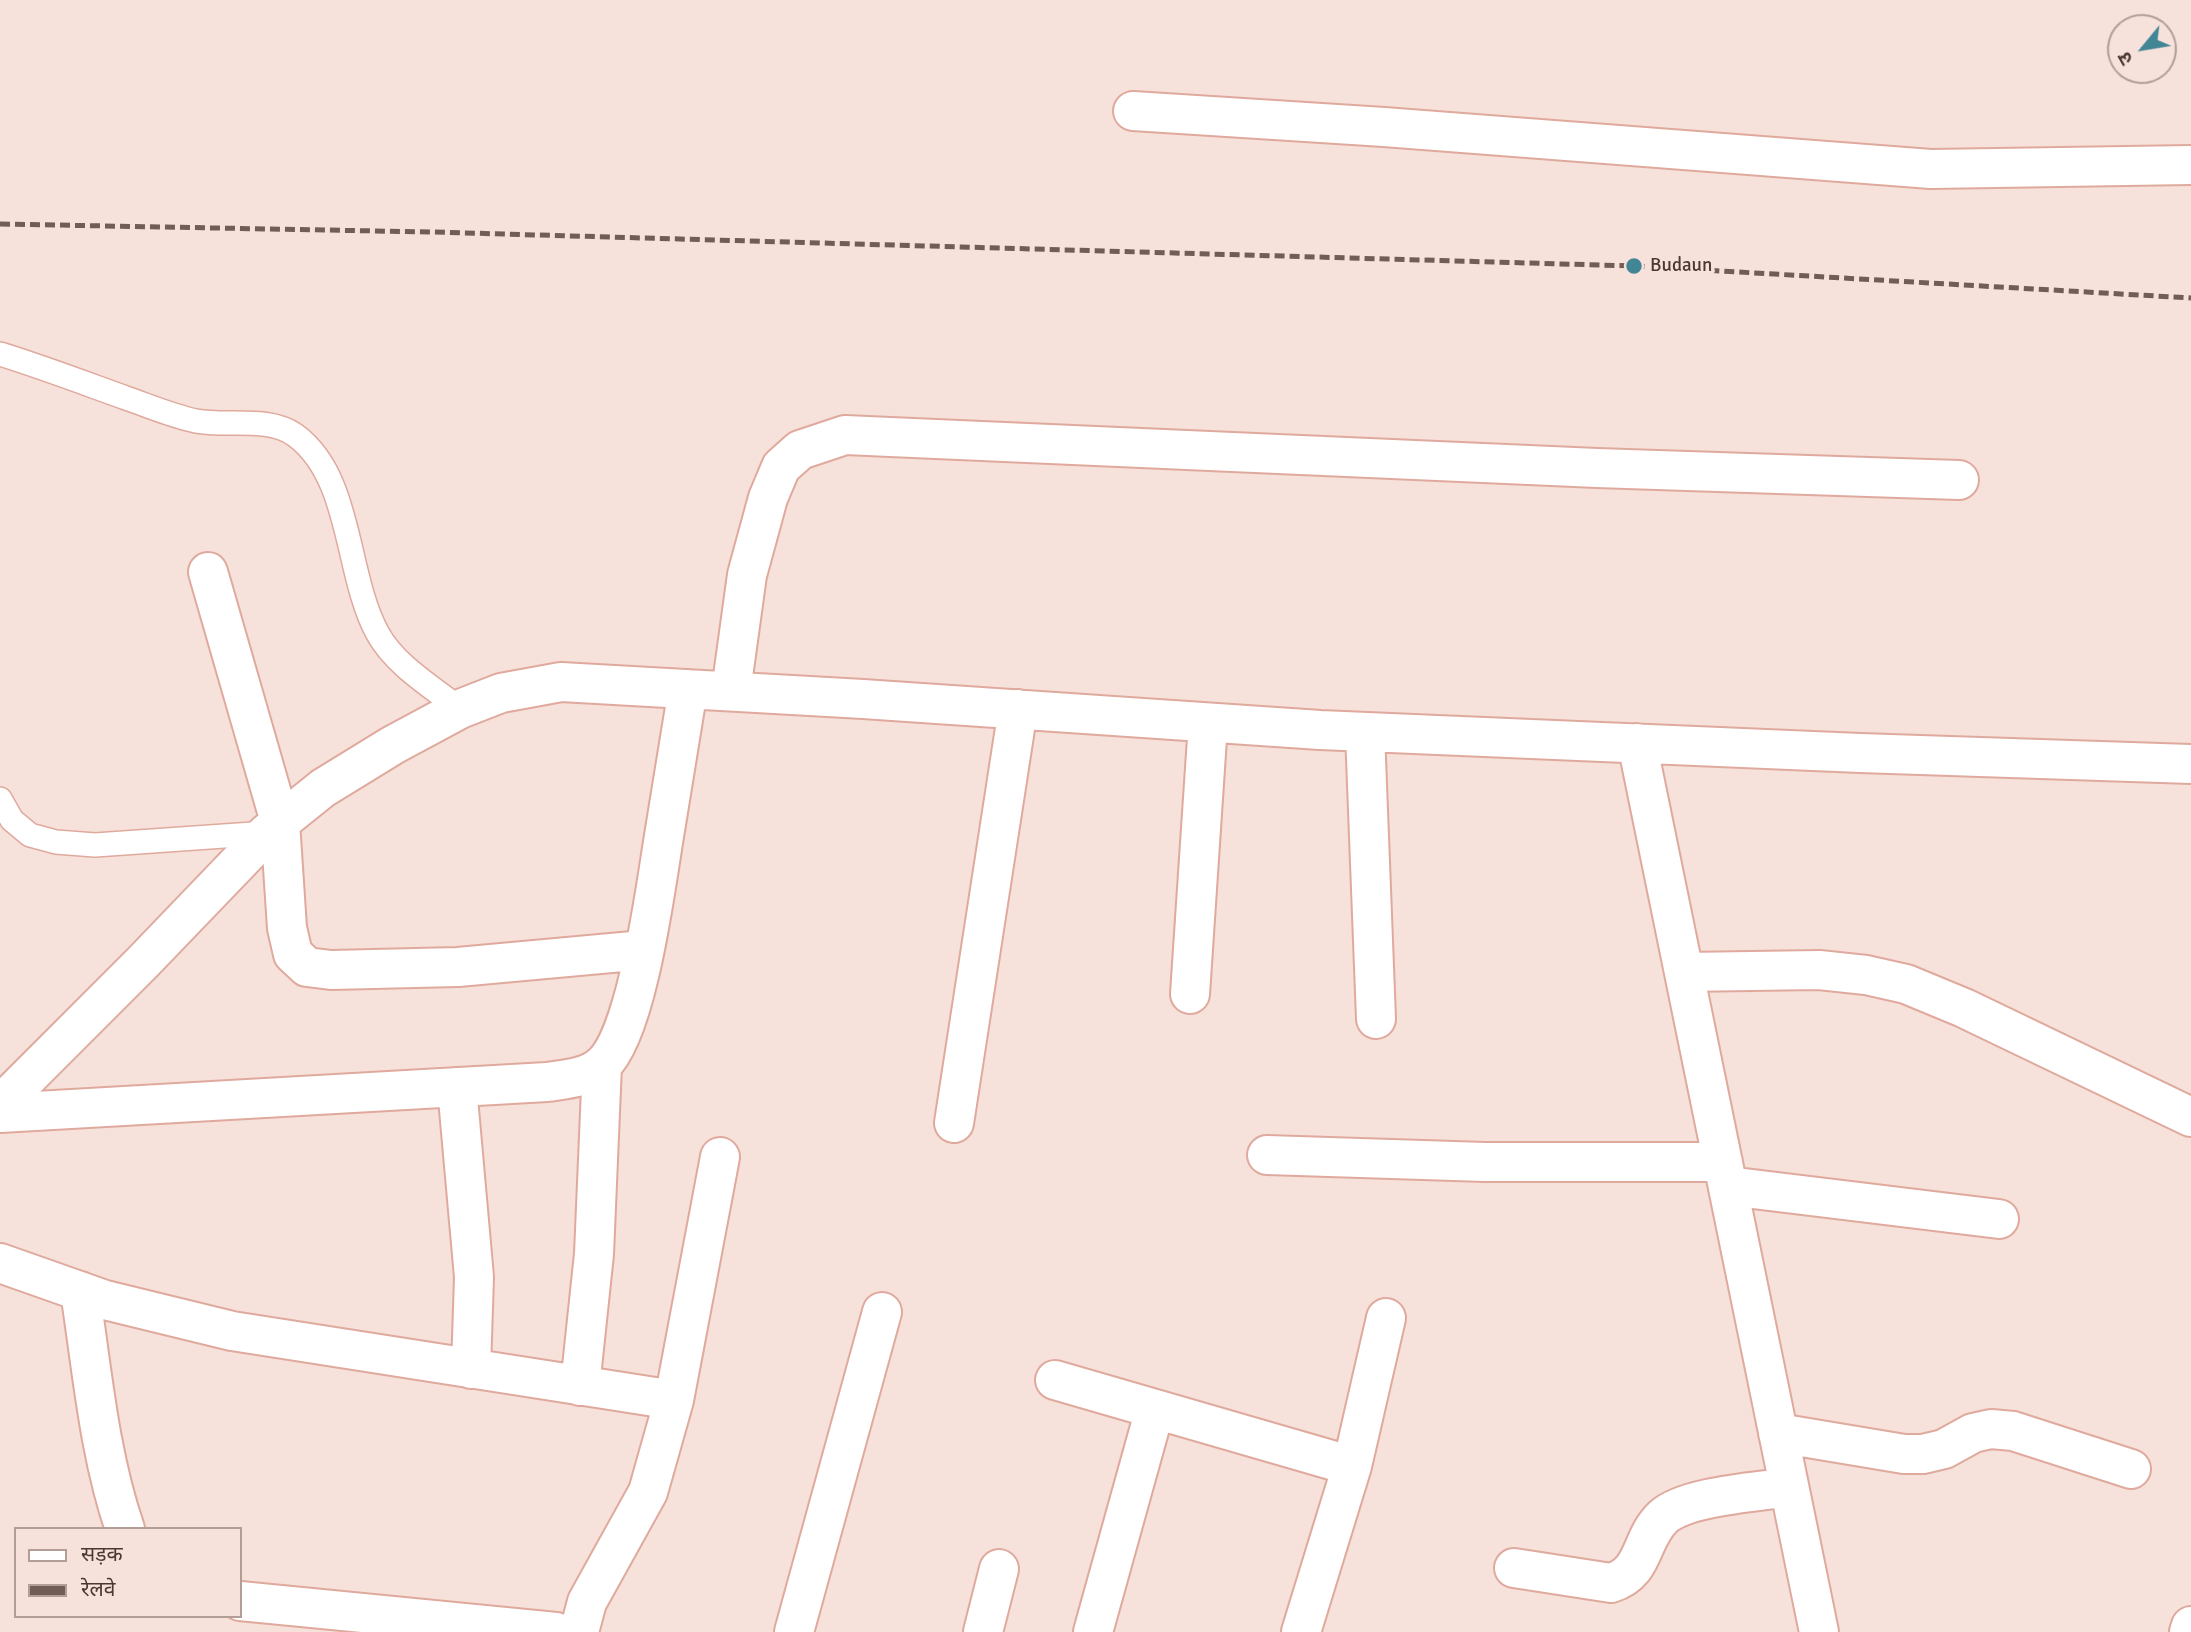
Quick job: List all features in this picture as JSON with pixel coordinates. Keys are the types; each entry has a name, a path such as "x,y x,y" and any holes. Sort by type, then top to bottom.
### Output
{"street":[{"path":"1133,111 1384,127 1931,169 2191,165"},
{"path":"731,691 747,575 768,498 781,467 800,450 845,435 1597,468 1959,480"},
{"path":"208,572 273,828 293,954 307,967 331,970 458,967 644,950"},
{"path":"4,1093 143,962 273,828 323,788 393,745 460,709 501,693 561,682 1365,732 2191,764"},
{"path":"4,1093 457,1087 582,1077 602,1065 615,1050 636,988 688,689"},
{"path":"954,1124 1018,709"},
{"path":"1190,993 1208,723"},
{"path":"1365,732 1376,1019"},
{"path":"1637,743 1819,1632"},
{"path":"1684,972 1819,970 1866,975 1906,984 1964,1007 2191,1117"},
{"path":"580,1386 594,1254 602,1065"},
{"path":"457,1087 474,1277 471,1369"},
{"path":"1267,1155 1725,1174 1999,1219"},
{"path":"579,1632 587,1602 648,1492 674,1400 720,1157"},
{"path":"0,1263 105,1300 232,1331 674,1400"},
{"path":"80,1291 108,1467 115,1501 124,1527"},
{"path":"794,1632 882,1312"},
{"path":"1301,1632 1352,1466 1386,1318"},
{"path":"1055,1380 1352,1466"},
{"path":"1093,1632 1155,1409"},
{"path":"1778,1433 1904,1454 1923,1454 1944,1448 1973,1433 1991,1429 2013,1432 2131,1469"},
{"path":"1514,1568 1611,1583 1624,1578 1634,1569 1653,1529 1677,1508 1702,1500 1789,1487"},
{"path":"983,1632 999,1569"},
{"path":"242,1601 556,1632"},
{"path":"2189,1632 2191,1626"}],"lane":[{"path":"0,354 165,412 198,421 272,425 295,435 313,454 329,478 341,510 365,607 379,636 403,664 460,709"},
{"path":"0,799 12,820 30,835 56,842 95,845 273,828"}],"railway":[{"path":"0,224 432,232 1634,266 2191,298"}],"place":[{"name":"Budaun","path":"1634,266"}]}
